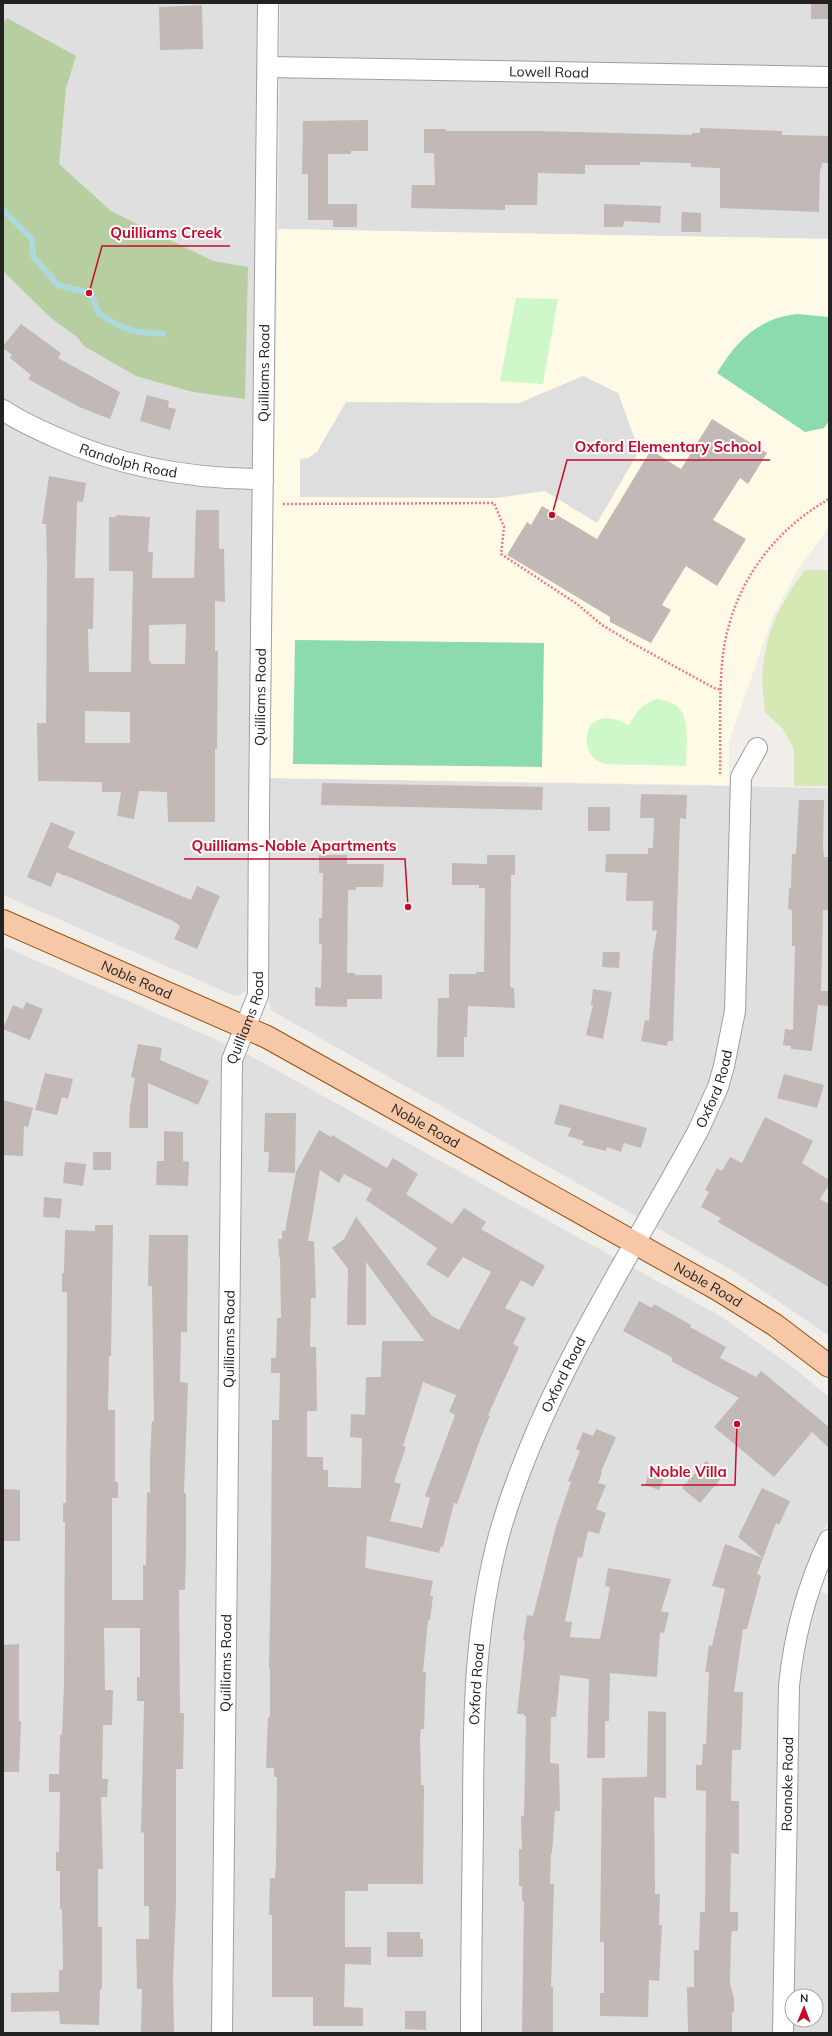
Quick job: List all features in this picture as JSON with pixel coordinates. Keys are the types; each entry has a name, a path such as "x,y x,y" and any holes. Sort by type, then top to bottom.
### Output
{"main road":[{"name":"Noble Road","path":"3,921 245,1027 387,1103 736,1300 775,1325 829,1366"}],"street":[{"name":"Quilliams Road","path":"222,2033 232,1060 258,996 268,3"},
{"name":"Lowell Road","path":"268,67 829,77"},
{"name":"Randolph Road","path":"4,414 73,445 124,463 172,473 222,478 263,479"},
{"name":"Oxford Road","path":"471,2033 474,1703 480,1632 492,1564 512,1495 539,1425 569,1362 706,1114 718,1087 729,1049 736,1011 740,783 743,771 757,748"},
{"name":"Roanoke Road","path":"783,2033 787,1721 790,1675 794,1647 803,1608 829,1540"}],"path":[{"path":"720,777 724,648 729,623 737,600 749,576 771,544 785,530 829,499"},
{"path":"278,504 494,503 504,527 501,554 577,604 602,625 714,688 722,690"}],"shaded area":[{"path":"3,3 258,3 247,964 246,991 239,996 233,995 3,895"},
{"path":"280,3 829,3 829,239 278,229"},
{"path":"278,229 829,239 829,527 797,571 772,618 729,742 729,785 270,778"},
{"path":"583,376 618,393 639,451 597,523 545,491 495,498 300,497 300,459 308,458 317,452 346,402 519,403"},
{"path":"270,778 829,788 829,1336 737,1273 272,1011 269,1002"},
{"path":"279,782 543,787 539,1085 488,1084 489,1036 517,1035 516,844 279,838"},
{"path":"117,818 206,846 241,854 240,895 108,844"},
{"path":"3,946 208,1036 260,1061 720,1316 790,1365 829,1397 829,1519 814,1549 800,1583 829,1595 829,2033 3,2033"},
{"path":"621,1341 632,1347 636,1342 723,1391 697,1434 599,1379"}],"green space":[{"path":"7,18 76,56 66,88 59,164 111,211 213,261 248,267 245,399 193,392 136,376 84,346 77,337 51,318 3,271 3,23"},
{"path":"516,298 558,299 543,384 500,381"},
{"path":"797,314 829,317 829,421 824,428 805,432 717,373 732,351 750,333 771,320"},
{"path":"805,570 829,570 829,786 794,786 794,749 783,729 765,712 762,685 765,654 776,616 789,593"},
{"path":"295,640 544,643 542,767 293,764"},
{"path":"656,699 668,702 677,707 683,714 687,732 686,766 606,764 594,759 588,749 587,744 590,725 600,719 609,718 619,720 629,725 640,709 647,703"}],"building":[{"path":"811,3 829,3 829,19 811,19"},
{"path":"202,5 203,49 160,50 159,7"},
{"path":"368,120 368,151 351,151 351,154 328,154 328,204 357,204 357,227 333,227 333,220 308,220 308,174 302,174 303,121"},
{"path":"700,128 782,131 782,135 829,136 829,163 822,163 820,169 819,212 720,208 720,168 691,167 691,163 640,162 640,165 585,165 585,174 538,173 537,205 505,205 505,210 411,208 412,185 435,185 434,153 424,153 424,129 446,129 446,131 537,131 692,135 692,133 700,133"},
{"path":"604,204 661,206 660,223 624,221 623,227 604,227"},
{"path":"682,212 701,213 701,232 681,232"},
{"path":"21,324 61,353 58,358 120,392 110,419 79,407 28,379 31,375 10,358 12,355 3,348"},
{"path":"147,395 169,401 168,407 176,409 170,430 140,421"},
{"path":"712,419 767,453 748,484 740,478 713,520 746,539 717,586 686,566 662,605 671,610 651,643 610,622 610,617 507,555 527,522 531,525 542,506 597,539 651,450 681,469"},
{"path":"49,476 86,483 83,502 77,501 75,578 94,578 93,629 88,629 89,672 131,672 133,573 132,571 109,571 109,517 116,517 117,515 150,517 148,552 153,552 152,578 194,578 196,510 219,510 219,549 224,549 225,602 215,601 215,651 218,651 217,749 215,749 215,822 168,822 167,792 139,791 134,819 117,816 121,792 102,792 102,782 38,781 37,723 46,723 47,563 46,524 42,524","holes":["186,624 185,664 151,664 151,661 149,661 149,625","85,711 130,712 130,743 85,743"]},
{"path":"322,783 543,787 542,810 321,805"},
{"path":"641,794 687,795 686,819 680,818 673,1041 668,1041 667,1046 641,1041 645,1020 649,1021 653,952 657,931 652,930 653,901 626,901 627,873 605,872 606,854 648,854 648,848 653,848 654,818 640,818"},
{"path":"799,800 824,800 823,847 824,857 829,857 829,910 823,910 821,991 829,991 829,1006 818,1005 812,1051 791,1049 791,1046 783,1045 785,1029 793,1030 795,946 792,946 792,910 788,909 789,888 791,888 792,854 796,854"},
{"path":"588,807 610,807 610,831 588,831"},
{"path":"51,822 75,832 68,848 191,900 197,886 220,896 197,949 174,939 180,926 173,921 65,875 57,872 51,887 27,877"},
{"path":"319,855 347,855 347,864 384,864 383,887 356,887 356,890 348,890 347,973 355,973 355,975 382,975 382,999 347,999 347,1007 315,1006 315,987 321,988 322,944 319,944 319,918 322,918 323,873 319,873"},
{"path":"487,855 515,855 515,875 511,875 510,987 514,988 515,1008 468,1006 467,1037 464,1037 464,1057 437,1057 438,998 449,998 449,974 476,974 476,972 484,972 485,888 479,888 479,885 452,885 452,863 487,864"},
{"path":"603,952 620,952 619,968 602,967"},
{"path":"593,989 612,992 603,1039 586,1035 593,1005 591,1005"},
{"path":"26,1002 43,1009 30,1040 3,1029 13,1005 23,1009"},
{"path":"138,1044 162,1048 160,1060 209,1081 198,1105 148,1083 148,1128 129,1128 130,1107 135,1078 131,1077"},
{"path":"45,1073 73,1079 68,1099 62,1097 57,1115 35,1110"},
{"path":"784,1074 824,1085 817,1108 777,1098"},
{"path":"3,1100 33,1108 28,1127 24,1126 23,1156 3,1155"},
{"path":"560,1104 647,1128 641,1148 624,1143 621,1152 607,1147 606,1151 582,1145 584,1141 568,1136 571,1128 554,1124"},
{"path":"265,1113 296,1113 295,1173 268,1172 269,1152 264,1152"},
{"path":"765,1117 813,1141 802,1163 829,1180 829,1185 820,1199 829,1204 829,1287 718,1222 721,1218 701,1207 709,1192 705,1190 717,1168 722,1171 730,1157 742,1163"},
{"path":"319,1130 331,1137 332,1135 387,1168 393,1158 418,1174 406,1194 452,1224 464,1208 486,1222 481,1229 545,1266 533,1287 521,1280 505,1308 526,1318 513,1344 519,1347 488,1415 490,1416 457,1504 454,1503 443,1547 441,1546 439,1553 367,1536 365,1568 433,1581 430,1596 433,1596 430,1620 428,1620 423,1672 426,1672 424,1729 421,1729 420,1736 421,1785 424,1785 423,1884 368,1884 368,1891 345,1891 345,1947 371,1947 371,1965 345,1964 344,2007 363,2008 363,2026 313,2026 313,1997 272,1997 272,1915 269,1915 270,1878 275,1878 276,1863 277,1777 274,1777 274,1768 266,1768 268,1717 270,1717 269,1668 272,1420 279,1420 280,1373 271,1373 271,1358 276,1358 277,1318 281,1318 280,1257 278,1239 282,1239 282,1231 285,1231 296,1172","holes":["320,1170 339,1183 344,1174 372,1189 366,1200 437,1248 426,1264 448,1278 463,1257 491,1272 459,1330 432,1316 356,1217 344,1239 332,1248 348,1269 347,1325 366,1325 366,1262 424,1341 382,1341 381,1377 366,1377 365,1415 351,1414 350,1437 362,1438 361,1488 328,1487 328,1470 323,1470 323,1457 307,1457 307,1411 317,1411 316,1347 310,1347 311,1298 316,1298 314,1241 308,1241","423,1382 456,1395 449,1412 455,1415 425,1496 430,1498 422,1528 390,1521 401,1484 394,1482 406,1447 403,1446"]},
{"path":"164,1131 183,1132 183,1161 189,1162 188,1186 156,1185 157,1161 164,1161"},
{"path":"93,1152 111,1152 111,1170 93,1170"},
{"path":"65,1162 86,1164 83,1186 63,1183"},
{"path":"44,1197 62,1199 60,1218 43,1217"},
{"path":"95,1225 113,1225 111,1356 109,1356 108,1410 115,1410 115,1482 118,1482 118,1498 112,1498 112,1600 143,1600 143,1565 146,1565 147,1492 150,1493 152,1421 154,1421 152,1286 148,1286 149,1235 188,1235 187,1332 181,1332 180,1382 188,1383 184,1493 186,1493 185,1590 179,1590 180,1713 184,1713 183,1769 176,1769 176,1904 173,1977 174,2033 141,2032 142,1989 137,1989 136,1939 149,1939 149,1906 144,1906 144,1832 141,1833 144,1701 137,1701 137,1677 140,1677 140,1628 104,1628 105,1690 113,1690 112,1725 103,1725 102,1779 108,1779 107,1797 101,1797 103,1869 98,1869 98,1927 102,1927 102,1989 100,1989 99,2025 60,2024 59,2011 11,2012 11,1993 59,1992 59,1970 63,1970 60,1871 56,1871 56,1852 59,1852 60,1792 49,1792 49,1774 59,1774 64,1683 65,1522 63,1522 63,1503 66,1503 67,1292 62,1292 62,1273 64,1273 65,1230 95,1231"},
{"path":"639,1301 652,1308 654,1304 691,1325 690,1327 726,1347 720,1358 756,1377 761,1371 829,1427 829,1448 812,1432 774,1477 714,1427 739,1398 671,1361 673,1358 623,1331"},
{"path":"596,1429 616,1437 601,1472 602,1473 598,1483 606,1485 596,1509 606,1513 599,1534 588,1531 582,1558 578,1557 565,1621 572,1622 570,1637 600,1639 610,1587 605,1586 608,1568 671,1579 661,1611 669,1613 664,1633 660,1632 657,1677 610,1673 609,1721 605,1721 605,1758 587,1758 589,1679 560,1675 556,1717 551,1717 550,1763 559,1764 560,1811 555,1811 550,1884 554,1884 551,1987 553,1987 553,2033 522,2033 524,1901 522,1901 522,1886 519,1886 519,1849 522,1849 521,1816 524,1816 526,1716 524,1716 524,1714 517,1714 525,1641 523,1640 527,1615 533,1616 555,1530 571,1482 568,1481 580,1451 576,1449 583,1432 593,1436"},
{"path":"706,1461 723,1476 700,1503 682,1488"},
{"path":"651,1465 667,1471 659,1490 645,1485"},
{"path":"762,1488 790,1501 779,1525 776,1523 763,1558 738,1537"},
{"path":"3,1489 20,1490 20,1541 3,1541"},
{"path":"725,1544 763,1558 757,1574 761,1576 747,1629 743,1629 734,1692 743,1692 741,1750 732,1750 731,1801 739,1801 739,1854 731,1853 730,1912 738,1912 738,1931 732,1931 731,1938 730,1984 734,1998 734,2012 732,2012 732,2033 688,2033 687,1987 694,1987 694,1950 699,1950 700,1912 705,1912 706,1791 696,1790 696,1765 702,1765 703,1744 706,1744 709,1672 705,1672 709,1645 712,1646 725,1589 712,1586"},
{"path":"19,1644 19,1721 21,1721 19,1772 3,1772 3,1645"},
{"path":"648,1711 666,1712 666,1798 654,1797 655,1894 660,1894 659,1925 662,1925 659,1981 649,1980 648,2017 600,2016 600,1993 604,1993 604,1942 600,1942 602,1778 647,1777"},
{"path":"387,1932 420,1932 420,1939 423,1939 423,1957 387,1957"},
{"path":"405,2011 426,2011 426,2030 405,2029"}],"waterway":[{"path":"3,210 32,239 33,256 58,285 89,293 99,314 120,326 133,331 163,334"}],"place":[{"name":"Quilliams Creek","path":"89,293"},
{"name":"Oxford Elementary School","path":"552,515"},
{"name":"Quilliams-Noble Apartments","path":"408,907"},
{"name":"Noble Villa","path":"737,1424"}]}
